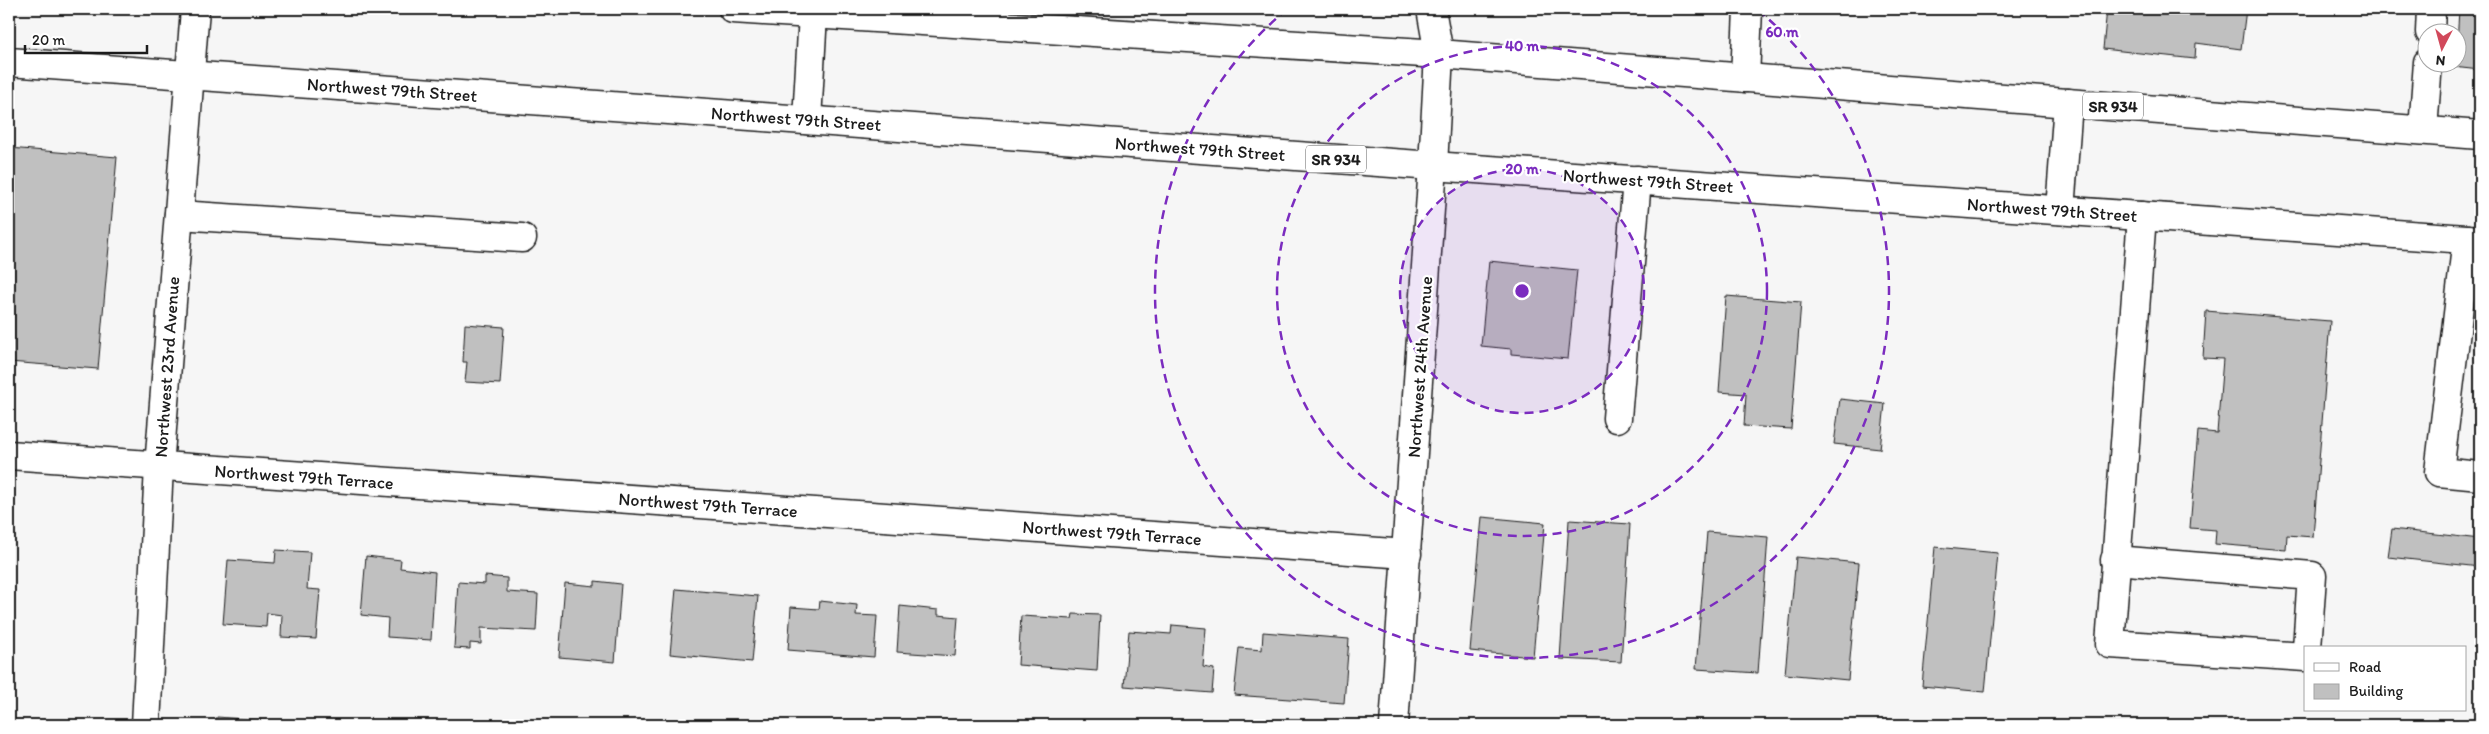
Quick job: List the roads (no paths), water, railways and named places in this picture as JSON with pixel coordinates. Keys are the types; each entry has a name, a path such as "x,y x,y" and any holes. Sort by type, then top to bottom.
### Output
{"main road":[{"name":"Northwest 23rd Avenue","path":"146,725 159,467 192,75 195,9"},
{"name":"SR 934","path":"733,9 1439,54 2480,135"},
{"name":"Northwest 24th Avenue","path":"1394,725 1407,554 1439,54 1431,9"},
{"path":"1439,54 1453,9"},
{"path":"1745,78 1748,9"},
{"path":"2430,22 2431,9"},
{"path":"807,120 813,14"},
{"name":"Northwest 79th Street","path":"9,62 1433,166 2474,239"},
{"path":"2423,130 2427,72"},
{"path":"2060,210 2068,103"},
{"path":"1618,418 1637,180"},
{"path":"179,215 522,238"},
{"path":"2142,216 2110,644 2304,657"},
{"path":"2474,239 2439,472 2480,476"},
{"name":"Northwest 79th Terrace","path":"9,455 1407,554"},
{"path":"2115,560 2312,576 2307,646"}]}
